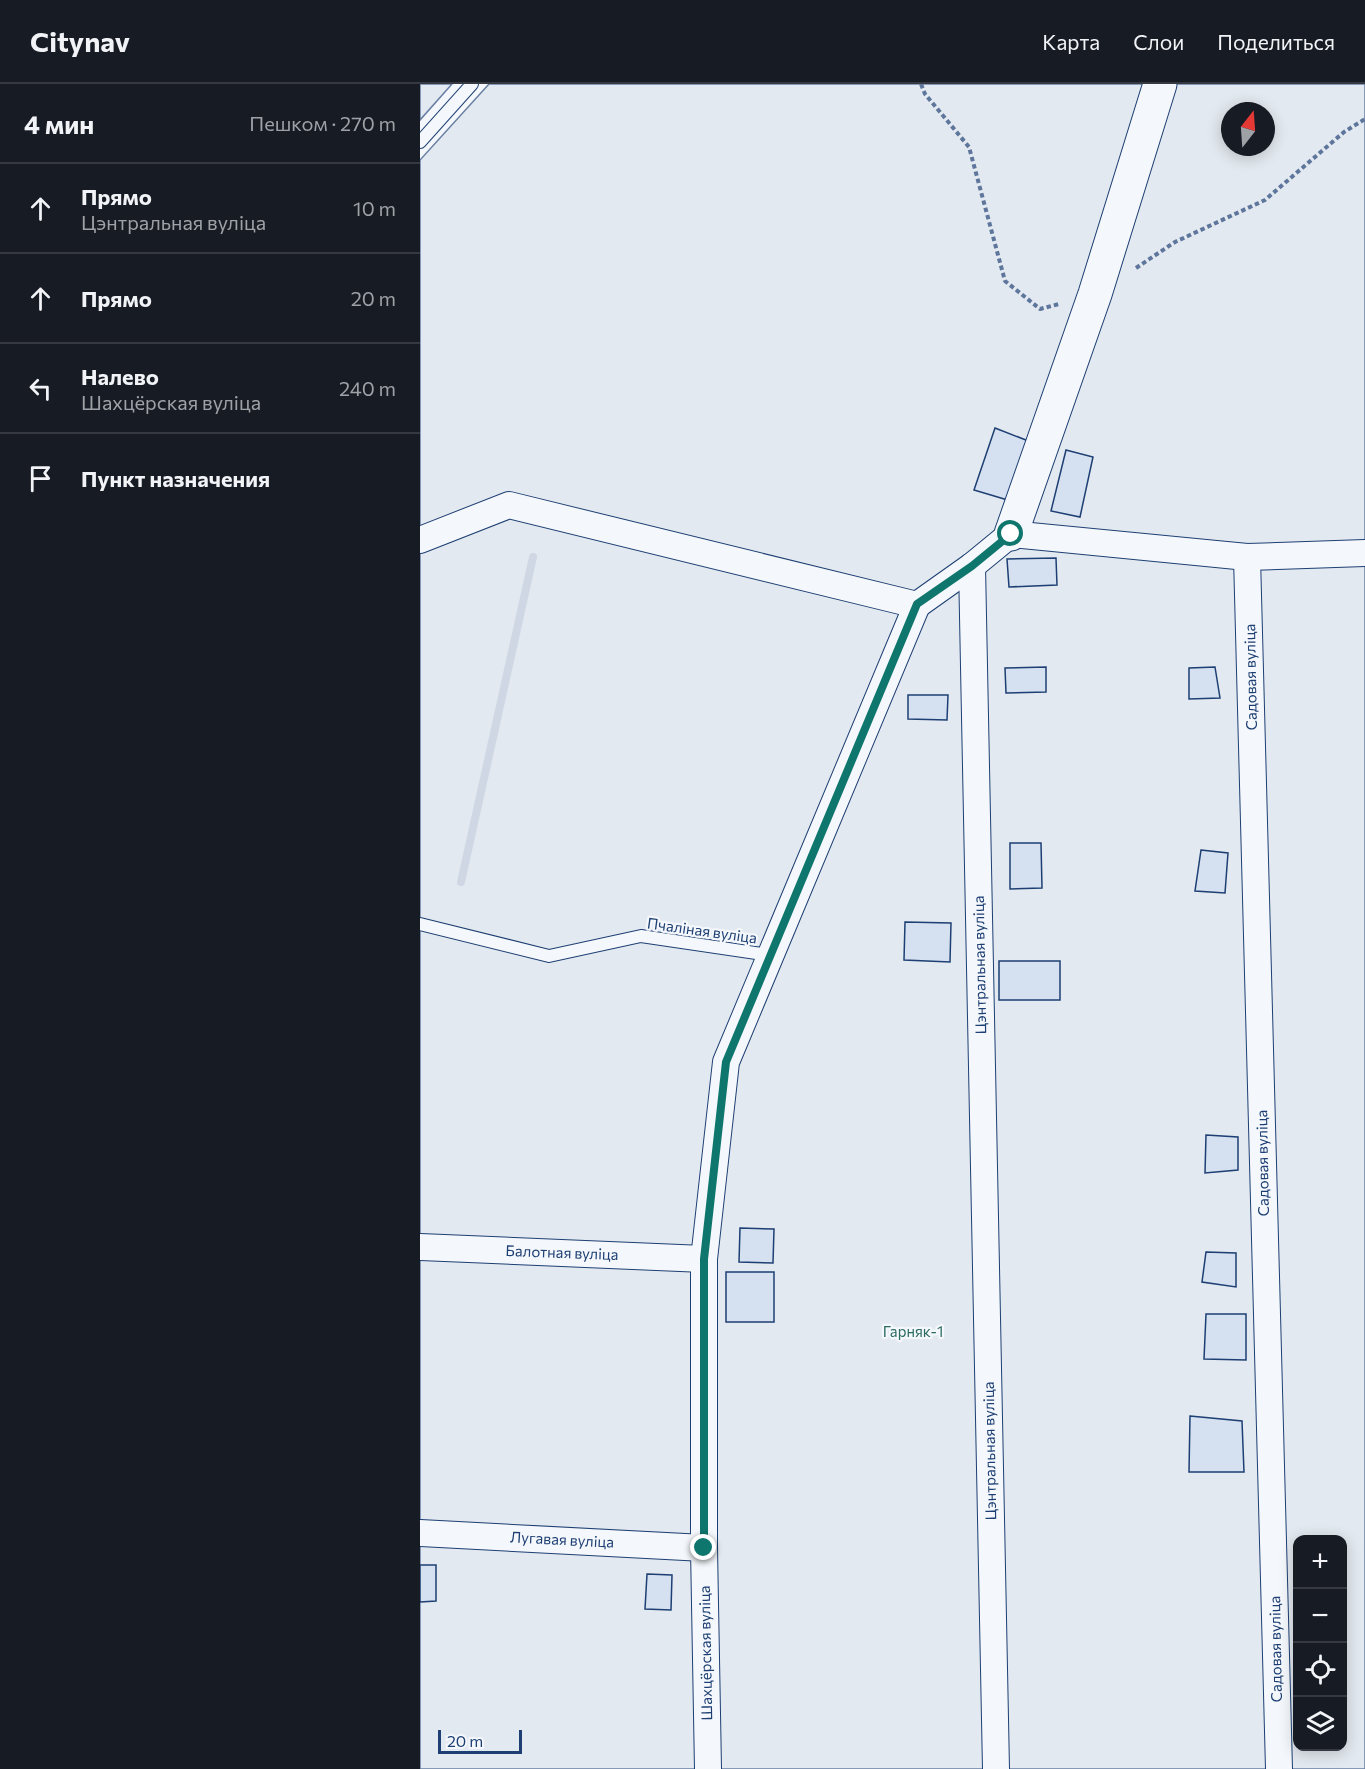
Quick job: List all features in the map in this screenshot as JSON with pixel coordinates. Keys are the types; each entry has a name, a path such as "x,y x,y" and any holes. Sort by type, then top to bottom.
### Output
{"street":[{"path":"420,540 509,505 917,604 972,566 1011,534 1095,294 1160,84"},
{"path":"1011,534 1247,557 1365,553"},
{"name":"Садовая вуліца","path":"1247,557 1279,1769"},
{"name":"Цэнтральная вуліца","path":"972,566 996,1769"},
{"name":"Шахцёрская вуліца","path":"708,1769 704,1548 704,1259 726,1062 917,604"},
{"name":"Балотная вуліца","path":"420,1247 704,1259"},
{"name":"Лугавая вуліца","path":"420,1533 704,1548"}],"lane":[{"path":"420,142 472,84"},
{"name":"Пчаліная вуліца","path":"420,924 549,956 641,936 769,955"}],"path":[{"path":"921,84 925,94 969,147 1005,281 1040,309 1095,294"},
{"path":"1135,268 1175,242 1265,200 1344,132 1365,119"}],"green space":[{"path":"420,84 452,84 420,120"},
{"name":"Гарняк-1","path":"489,84 1365,84 1365,1769 420,1769 420,160"}],"building":[{"path":"995,428 1031,442 1011,501 974,490"},
{"path":"1066,450 1093,457 1080,517 1051,511"},
{"path":"1056,558 1057,585 1009,587 1007,559"},
{"path":"1046,667 1046,692 1006,693 1005,668"},
{"path":"1215,667 1220,698 1189,699 1189,668"},
{"path":"908,695 948,695 947,720 908,719"},
{"path":"1010,843 1041,843 1042,888 1010,889"},
{"path":"1201,850 1228,853 1225,893 1195,891"},
{"path":"905,922 951,923 950,962 904,960"},
{"path":"999,961 1060,961 1060,1000 999,1000"},
{"path":"1206,1135 1238,1137 1238,1170 1205,1173"},
{"path":"740,1228 774,1229 773,1263 739,1262"},
{"path":"1206,1252 1236,1253 1236,1287 1202,1282"},
{"path":"726,1272 774,1272 774,1322 726,1322"},
{"path":"1206,1314 1246,1314 1246,1360 1204,1359"},
{"path":"1190,1416 1242,1421 1244,1472 1189,1472"},
{"path":"420,1565 436,1565 436,1601 420,1602"},
{"path":"647,1574 672,1575 671,1610 645,1609"}],"waterway":[{"path":"461,882 533,557"}],"route":[{"path":"704,1548 704,1259 726,1062 917,604 972,566 1011,534"}]}
